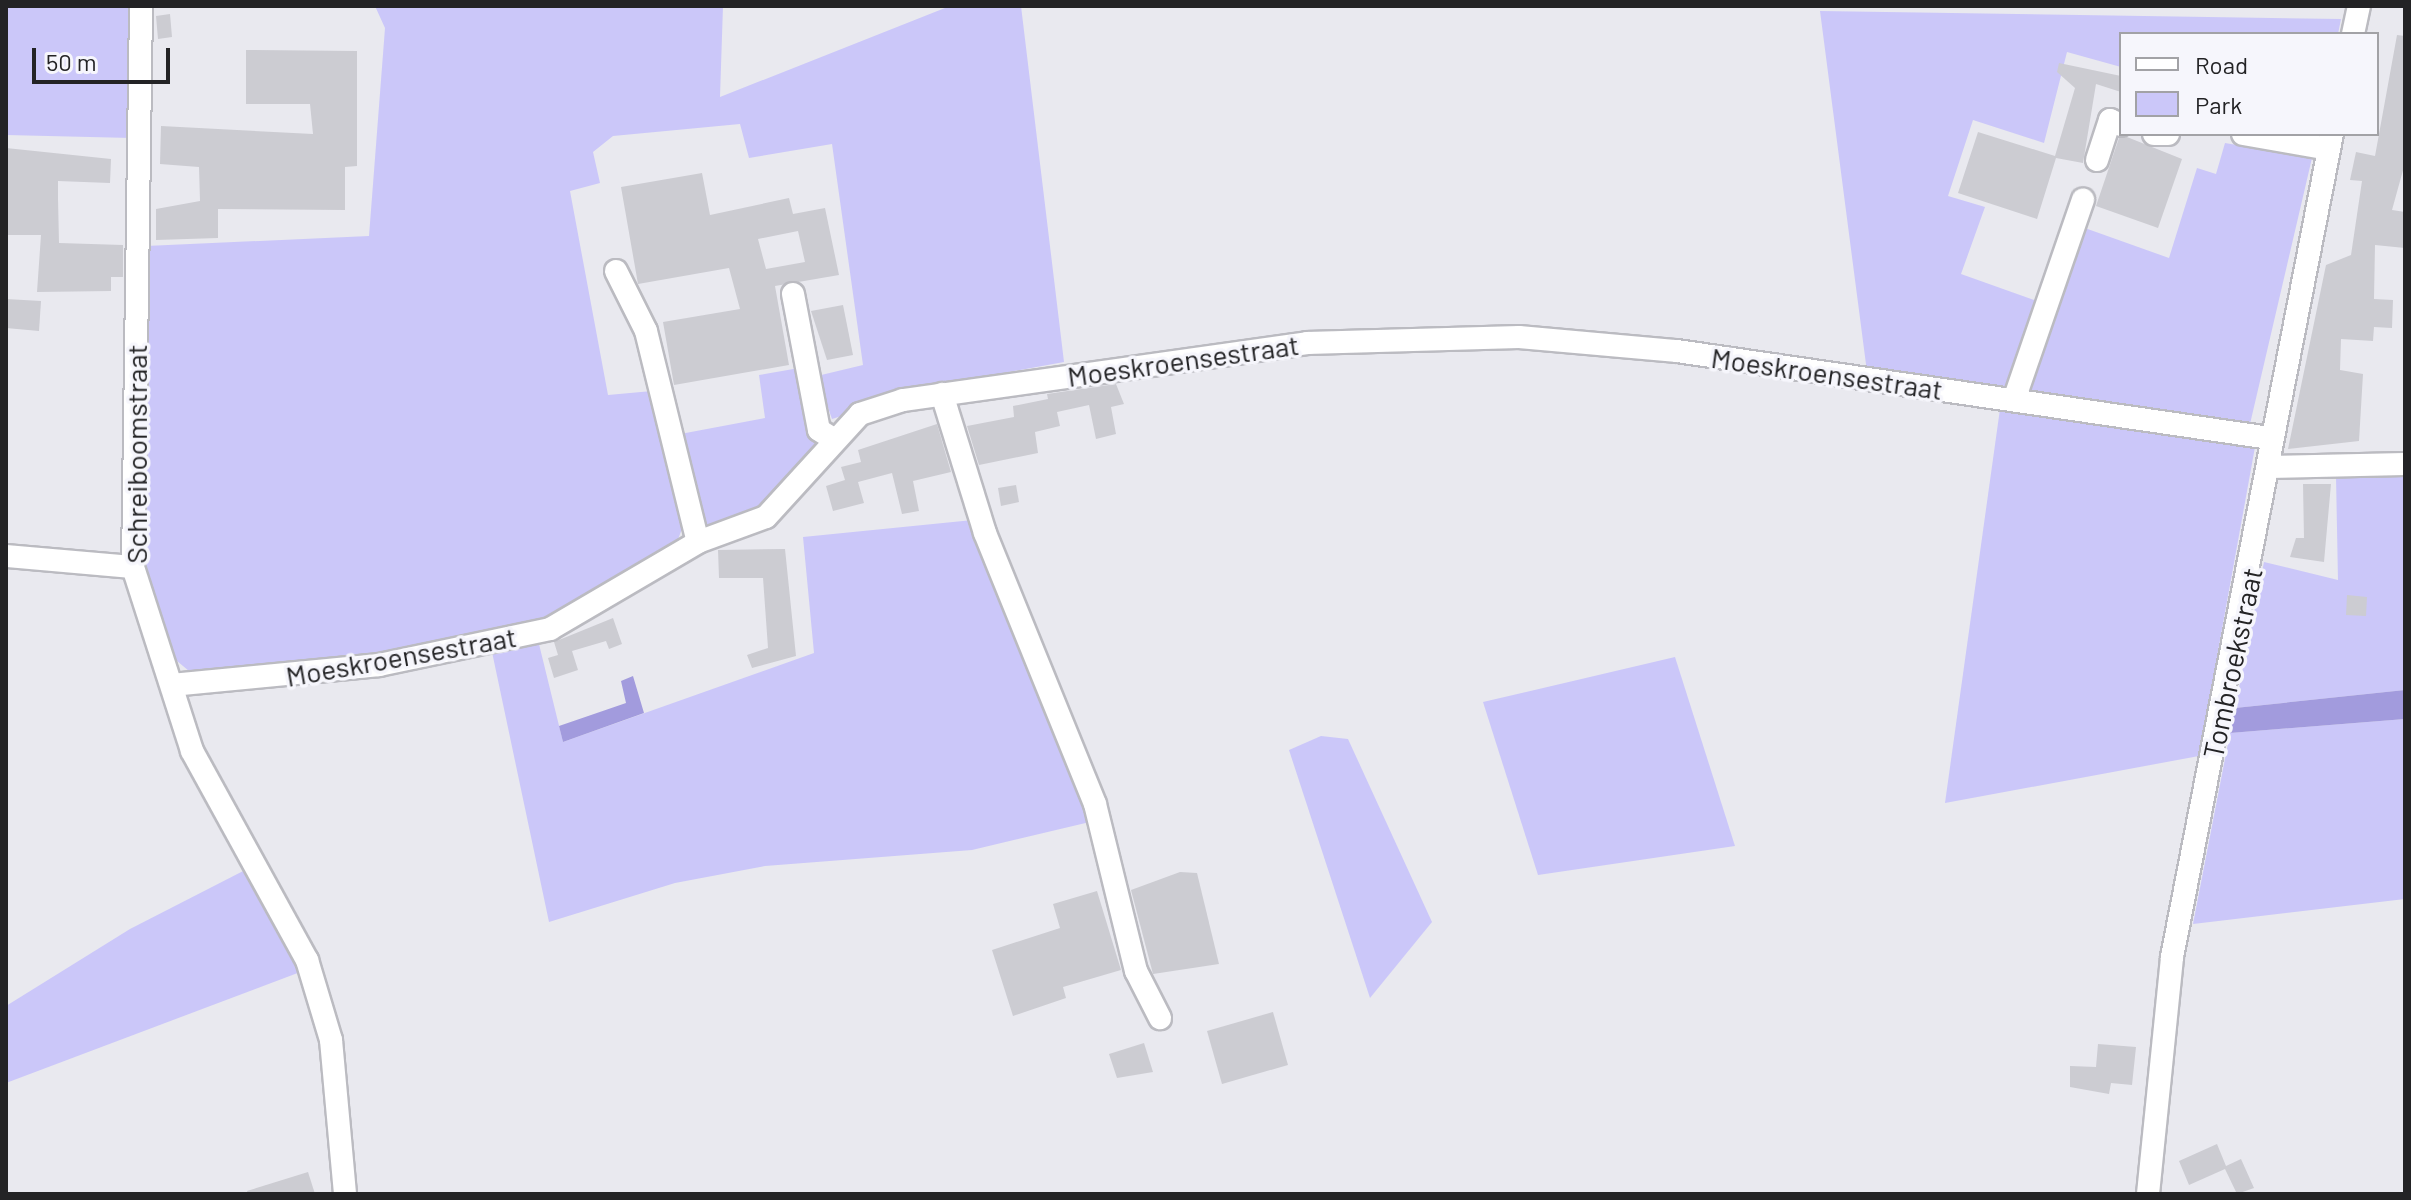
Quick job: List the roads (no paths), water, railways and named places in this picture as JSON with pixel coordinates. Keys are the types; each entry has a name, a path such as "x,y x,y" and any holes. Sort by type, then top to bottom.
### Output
{"street":[{"name":"Schreiboomstraat","path":"141,6 133,567 192,751 307,960 331,1040 345,1194"},
{"path":"2353,32 2359,6"},
{"path":"2097,160 2110,120 2119,124"},
{"path":"2265,136 2331,142"},
{"name":"Tombroekstraat","path":"2148,1194 2170,968 2270,467 2270,438 2331,142"},
{"path":"2014,400 2083,200"},
{"path":"616,271 646,331 698,542"},
{"path":"793,294 819,430 835,440"},
{"name":"Moeskroensestraat","path":"172,685 479,649 550,629 698,542 766,517 860,414 942,394 1408,336 1677,351 2270,438"},
{"path":"942,394 985,533 1095,804 1136,971 1160,1018"},
{"path":"2270,467 2405,464"},
{"path":"6,556 133,567"}]}
